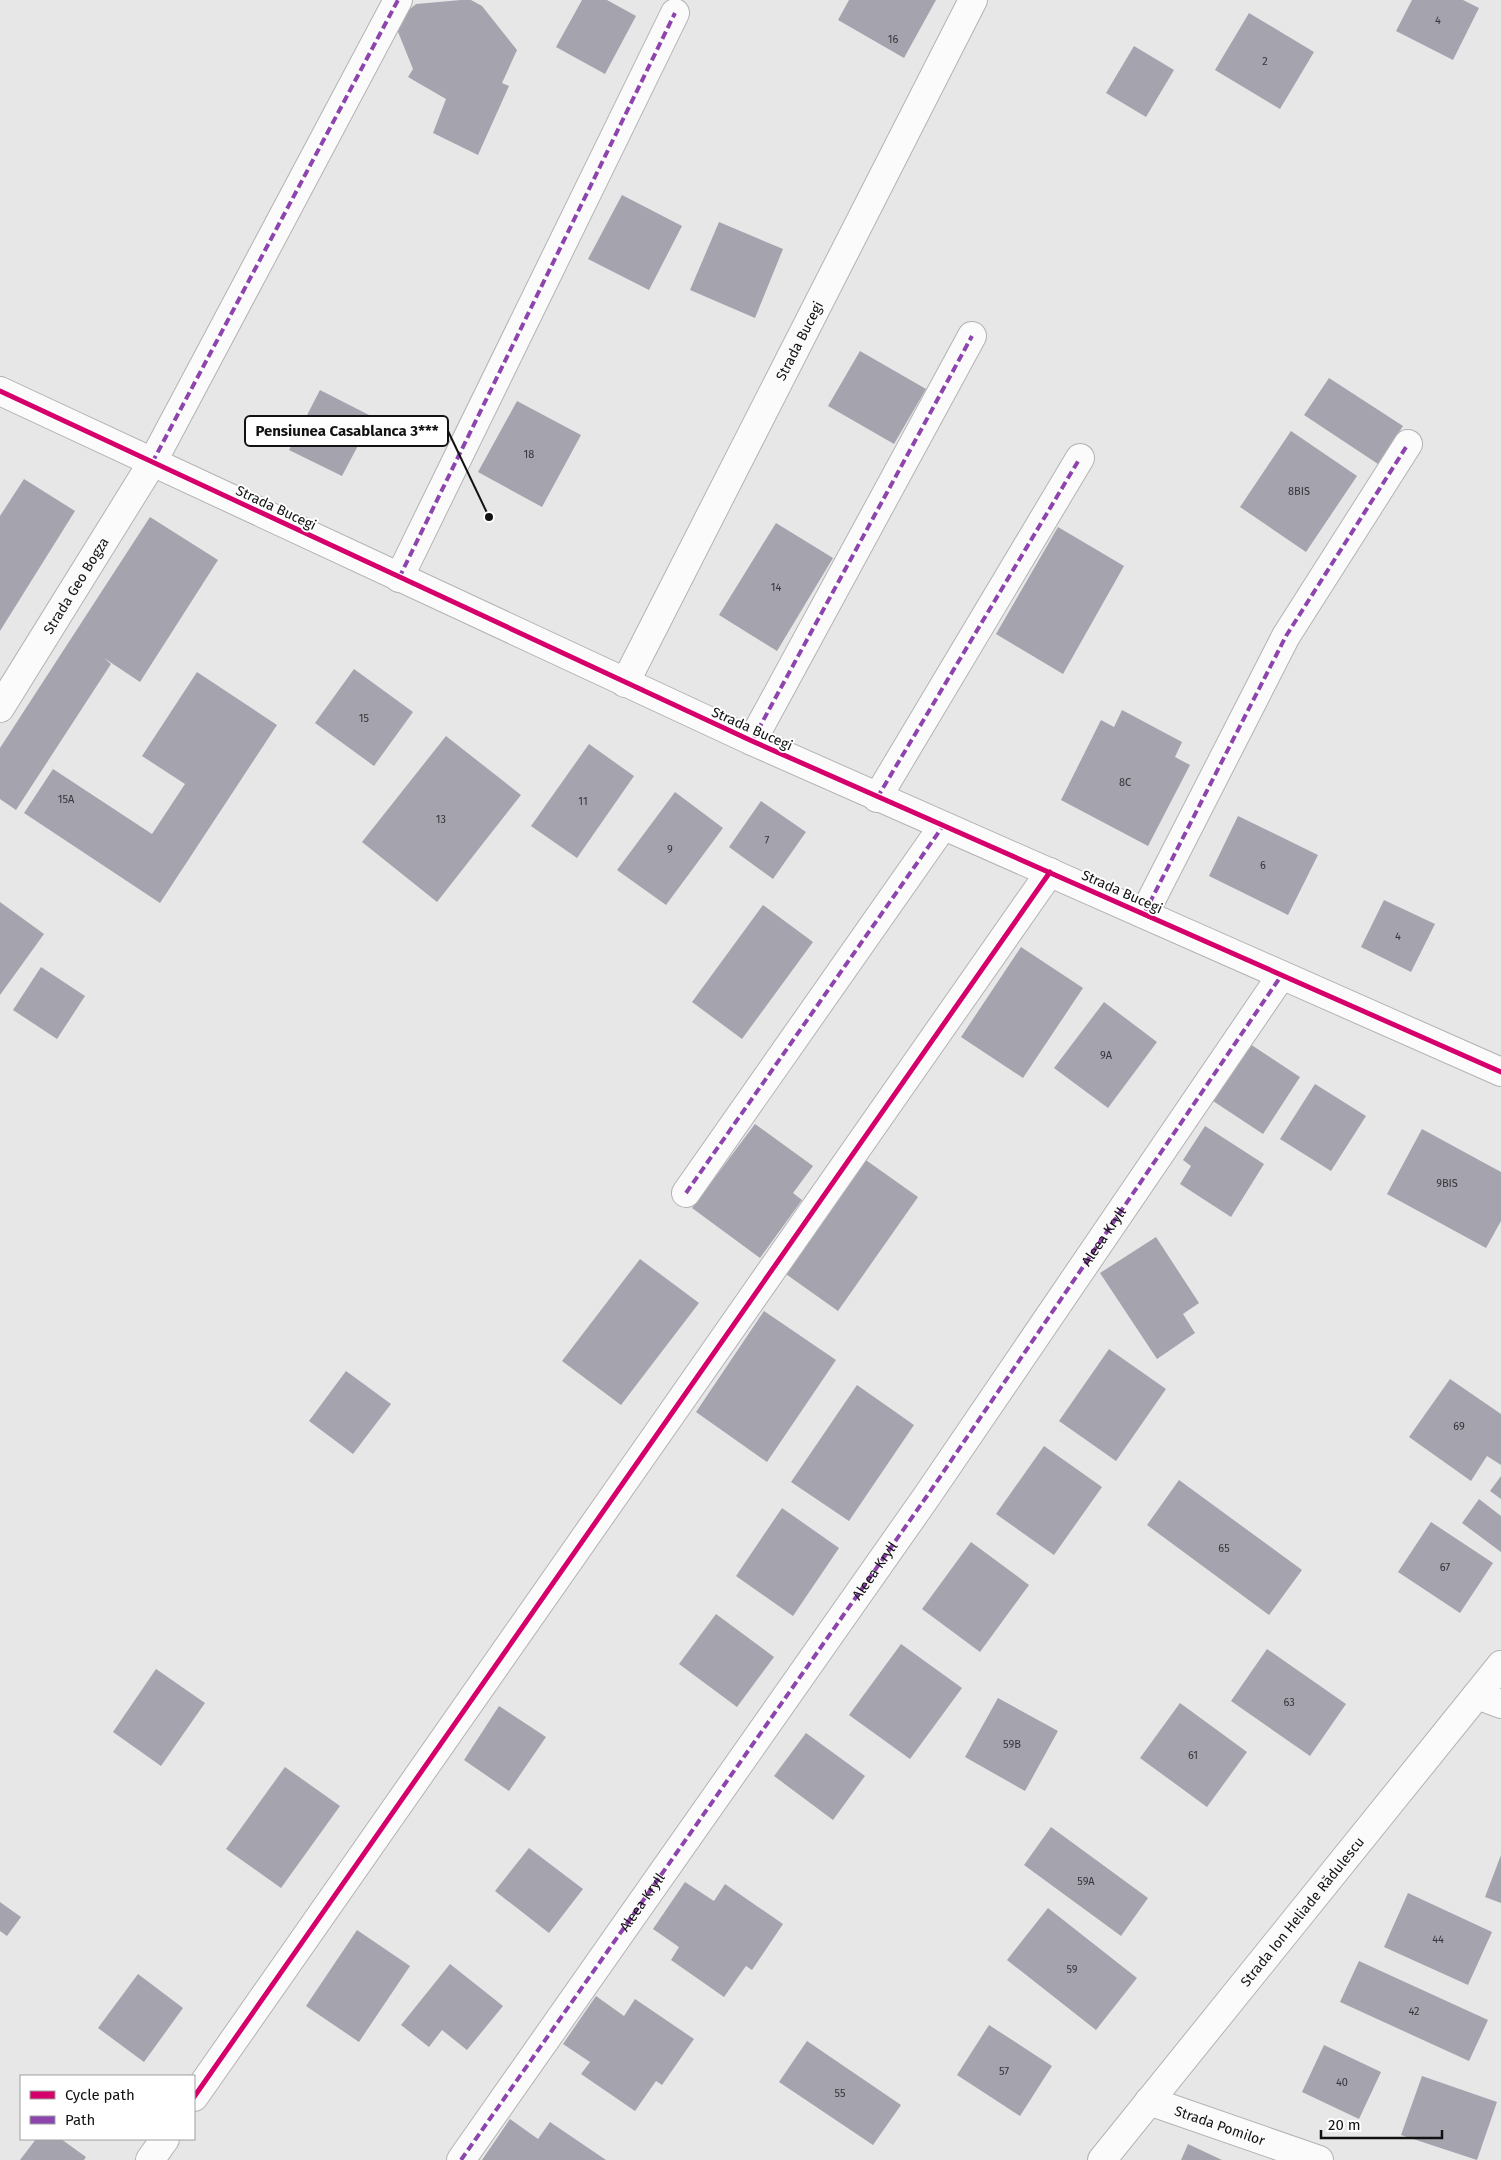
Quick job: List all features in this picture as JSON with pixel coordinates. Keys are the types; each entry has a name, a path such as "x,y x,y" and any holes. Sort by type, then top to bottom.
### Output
{"street":[{"name":"Strada Geo Bogza","path":"0,708 152,463 398,0"},
{"name":"Strada Bucegi","path":"625,683 973,0"},
{"path":"399,578 675,13"},
{"path":"752,741 972,336"},
{"name":"Strada Bucegi","path":"0,391 625,683 877,798 1050,872 1501,1072"},
{"path":"1144,914 1286,636 1408,444"},
{"path":"877,798 1080,458"},
{"path":"686,1193 943,826"},
{"path":"195,2096 402,1801 783,1251 1050,872"},
{"name":"Aleea Kryll","path":"461,2160 915,1512 1281,976"},
{"name":"Strada Ion Heliade Rădulescu","path":"1102,2160 1149,2101 1489,1699 1501,1664"},
{"name":"Strada Pomilor","path":"1149,2101 1319,2160"},
{"path":"150,2160 163,2140"}],"building":[{"path":"471,0 482,6 517,50 502,83 509,86 478,155 433,133 446,99 408,77 413,69 394,22 416,4"},
{"path":"582,0 607,0 636,16 605,74 556,47"},
{"path":"849,0 936,0 904,58 838,20"},
{"path":"1412,0 1463,0 1479,8 1453,60 1396,31"},
{"path":"1249,13 1314,52 1280,109 1215,70"},
{"path":"1134,46 1174,70 1146,117 1106,93"},
{"path":"622,195 682,226 649,290 588,259"},
{"path":"719,222 783,249 755,318 690,290"},
{"path":"860,351 926,389 894,444 828,406"},
{"path":"1329,378 1403,426 1378,464 1304,415"},
{"path":"320,390 373,417 342,476 289,450"},
{"path":"517,401 581,435 542,507 478,472"},
{"path":"1291,431 1357,476 1306,552 1240,507"},
{"path":"24,479 75,511 0,631 0,516"},
{"path":"150,517 218,560 140,682 104,658 111,664 16,810 0,799 0,748"},
{"path":"776,523 833,558 777,651 719,615"},
{"path":"1058,527 1124,566 1063,674 996,634"},
{"path":"354,669 413,712 374,766 315,723"},
{"path":"197,672 277,725 160,903 24,813 53,769 152,834 185,784 142,756"},
{"path":"1122,710 1182,742 1175,757 1190,765 1148,846 1061,800 1101,720 1114,727"},
{"path":"446,736 521,795 437,902 362,842"},
{"path":"589,744 634,776 577,858 531,826"},
{"path":"675,792 723,828 666,905 617,870"},
{"path":"761,801 806,832 773,879 729,847"},
{"path":"1238,816 1318,855 1288,915 1209,876"},
{"path":"1384,900 1435,924 1411,972 1361,947"},
{"path":"0,902 44,934 0,995"},
{"path":"763,905 813,942 742,1039 692,1002"},
{"path":"1021,947 1083,988 1023,1078 961,1037"},
{"path":"41,967 85,996 57,1039 13,1010"},
{"path":"1104,1002 1157,1042 1108,1108 1054,1068"},
{"path":"1250,1044 1300,1077 1263,1134 1213,1101"},
{"path":"1315,1084 1366,1116 1331,1171 1280,1139"},
{"path":"755,1124 813,1166 793,1193 802,1200 760,1258 692,1208"},
{"path":"1205,1126 1264,1164 1231,1217 1180,1184 1191,1166 1183,1160"},
{"path":"1422,1129 1501,1172 1501,1221 1486,1248 1387,1194"},
{"path":"863,1158 918,1197 838,1311 783,1272"},
{"path":"1156,1237 1199,1303 1183,1314 1195,1333 1157,1359 1100,1273"},
{"path":"640,1259 699,1303 621,1405 562,1361"},
{"path":"764,1311 836,1360 767,1462 696,1412"},
{"path":"1109,1349 1166,1389 1116,1461 1059,1421"},
{"path":"346,1371 391,1404 353,1454 309,1421"},
{"path":"1450,1379 1501,1414 1501,1465 1487,1456 1471,1481 1409,1437"},
{"path":"857,1385 914,1425 849,1521 791,1482"},
{"path":"1044,1446 1102,1487 1054,1555 996,1514"},
{"path":"1501,1476 1501,1499 1490,1491"},
{"path":"1179,1480 1302,1570 1269,1615 1147,1525"},
{"path":"1479,1499 1501,1516 1501,1552 1462,1523"},
{"path":"782,1508 839,1548 793,1616 736,1576"},
{"path":"1431,1522 1493,1563 1460,1613 1398,1572"},
{"path":"971,1542 1029,1585 980,1652 922,1609"},
{"path":"716,1614 774,1657 737,1707 679,1664"},
{"path":"901,1644 962,1688 910,1759 849,1715"},
{"path":"1267,1649 1346,1704 1310,1756 1231,1701"},
{"path":"156,1669 205,1703 161,1766 113,1732"},
{"path":"998,1698 1058,1731 1025,1791 965,1757"},
{"path":"1180,1703 1247,1752 1207,1807 1140,1758"},
{"path":"499,1706 546,1737 509,1791 464,1760"},
{"path":"806,1733 865,1776 833,1820 774,1776"},
{"path":"285,1767 340,1806 281,1888 226,1849"},
{"path":"1051,1827 1148,1898 1121,1936 1024,1865"},
{"path":"529,1848 583,1889 549,1933 495,1891"},
{"path":"1501,1855 1501,1903 1485,1897"},
{"path":"685,1882 714,1901 725,1884 783,1924 752,1970 746,1966 724,1997 671,1960 679,1947 653,1929"},
{"path":"1408,1893 1492,1932 1468,1985 1384,1947"},
{"path":"0,1902 21,1917 7,1936 0,1931"},
{"path":"1048,1908 1137,1978 1096,2030 1007,1960"},
{"path":"357,1930 410,1966 359,2042 306,2006"},
{"path":"1359,1961 1488,2020 1469,2061 1340,2002"},
{"path":"450,1964 503,2006 467,2050 442,2030 429,2047 401,2025"},
{"path":"138,1974 183,2008 144,2062 98,2028"},
{"path":"596,1996 624,2016 635,1999 694,2039 662,2085 656,2081 635,2111 581,2074 590,2062 563,2044"},
{"path":"989,2025 1052,2066 1020,2116 957,2075"},
{"path":"807,2041 901,2105 873,2145 779,2082"},
{"path":"1324,2045 1381,2072 1359,2119 1302,2092"},
{"path":"1422,2076 1497,2102 1477,2160 1401,2135"},
{"path":"510,2119 538,2139 550,2122 606,2160 482,2160"},
{"path":"35,2140 62,2140 86,2157 84,2160 20,2160"},
{"path":"1188,2144 1222,2160 1181,2160"}],"marked path":[{"path":"152,463 398,0"},
{"path":"399,578 675,13"},
{"path":"752,741 972,336"},
{"path":"1144,914 1286,636 1408,444"},
{"path":"877,798 1080,458"},
{"path":"686,1193 943,826"},
{"path":"461,2160 927,1496 1281,976"}],"cycle path":[{"path":"0,391 752,741 1501,1072"},
{"path":"195,2096 1050,872"}],"place":[{"name":"Pensiunea Casablanca 3***","path":"489,517"}]}
